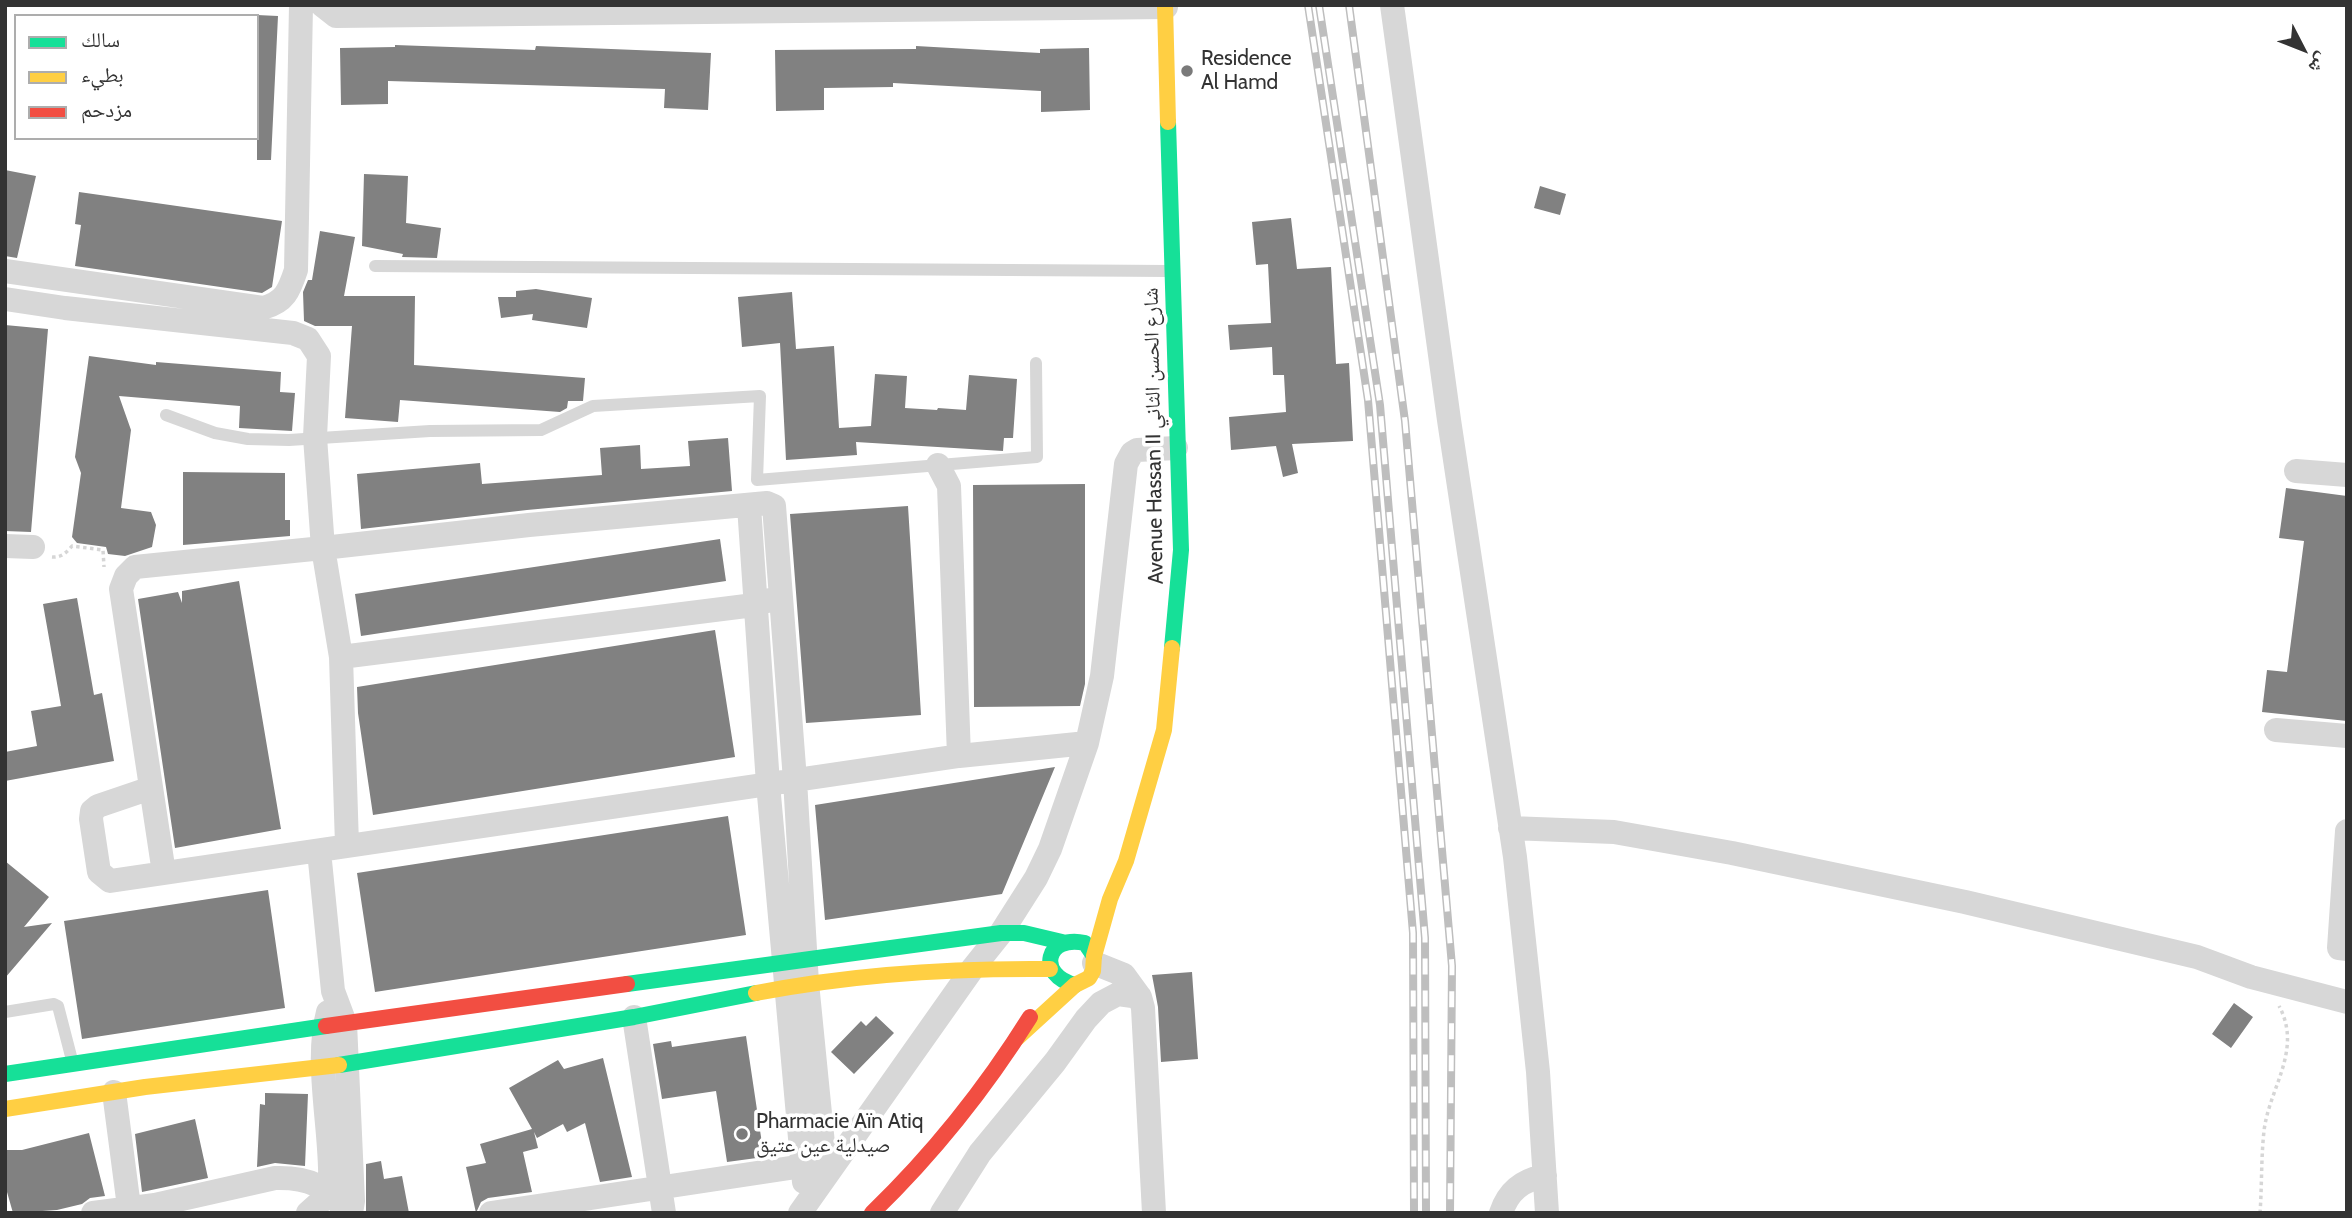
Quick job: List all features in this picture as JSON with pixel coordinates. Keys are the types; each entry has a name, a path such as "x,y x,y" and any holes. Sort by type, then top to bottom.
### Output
{"street":[{"path":"5,271 263,308 276,304 287,295 296,270 301,5"},
{"path":"322,5 337,16 1166,6"},
{"path":"1392,5 1449,419 1510,828 1536,1059 1547,1213"},
{"name":"Avenue Hassan II شارع الحسن الثاني","path":"1017,1038 1074,985 1089,978 1110,899 1126,861 1164,730 1181,550 1166,6"},
{"path":"5,299 293,333 309,339 319,356 315,438 323,548 341,657 347,845"},
{"path":"803,1210 973,968 1001,933 1022,902 1045,858 1087,743 1102,676 1126,464 1137,450 1177,448"},
{"path":"938,465 949,486 959,756"},
{"path":"2296,471 2347,475"},
{"path":"164,873 121,589 126,576 135,567 543,524 767,503 775,507 795,780 796,973 803,1210"},
{"path":"749,506 768,784 827,1174"},
{"path":"5,546 33,548"},
{"path":"341,657 754,605 782,597"},
{"path":"2276,730 2347,736"},
{"path":"151,788 98,806 92,811 90,819 99,872 110,881 959,756 1087,743"},
{"path":"1510,828 1614,832 1732,853 1965,902 2197,957 2251,977 2347,1002"},
{"path":"2347,831 2339,948 2347,949"},
{"path":"308,1213 329,1193 336,1064 333,991 319,852"},
{"name":"Avenue Hassan II شارع الحسن الثاني","path":"872,1213 950,1129 1017,1038 1052,972 1051,953 1070,941 1110,899"},
{"path":"5,1109 114,1092 336,1064 634,1017 796,973 1001,933 1024,933 1085,943 1094,959 1124,975 1140,997 1146,1028 1154,1213"},
{"path":"5,1074 335,1025 796,973 973,968 1052,972 1059,981 1074,985"},
{"path":"942,1213 980,1153 1055,1062 1086,1019 1101,1003 1118,994 1140,997"},
{"path":"634,1017 664,1213"},
{"path":"93,1213 144,1208 275,1178 305,1179 329,1193 349,1213 353,1201 336,1064"},
{"path":"114,1092 144,1208"},
{"path":"491,1213 803,1166 827,1174"},
{"path":"1501,1213 1518,1185 1545,1176"}],"lane":[{"path":"374,266 1173,271"},
{"path":"166,415 215,433 248,439 289,440 430,431 541,429 593,406 760,396 757,480 1037,457 1036,362"},
{"path":"5,1012 54,1004 58,1006 73,1064"}],"path":[{"path":"33,548 48,556 57,557 68,552 72,546 103,550 104,567 126,576"},
{"path":"2251,977 2279,1006 2289,1033 2284,1064 2264,1129 2260,1213"}],"building":[{"path":"259,15 278,16 271,160 257,160"},
{"path":"395,45 535,50 536,46 711,53 708,110 664,108 665,89 388,81 388,104 341,105 340,48"},
{"path":"916,46 1040,53 1040,49 1089,48 1090,110 1041,112 1041,91 893,83 893,87 824,88 824,110 776,111 775,50 916,49"},
{"path":"5,170 36,176 17,258 5,256"},
{"path":"364,174 408,176 406,223 441,228 437,258 402,257 403,254 362,246"},
{"path":"1540,186 1566,194 1560,215 1534,208"},
{"path":"79,192 282,221 272,287 262,293 75,266 81,225 75,224"},
{"path":"1291,218 1297,269 1331,267 1336,364 1349,363 1353,441 1292,444 1298,473 1283,477 1276,446 1231,450 1229,417 1286,412 1284,375 1273,375 1272,347 1230,350 1228,325 1271,323 1268,264 1256,265 1252,222"},
{"path":"320,231 355,237 344,296 415,296 414,365 585,378 583,401 568,401 567,408 560,412 400,400 398,422 345,418 352,326 315,326 304,321 303,292 308,280 312,280"},
{"path":"536,289 592,298 587,328 532,320 533,314 501,318 498,297 516,297 516,291"},
{"path":"792,292 796,349 834,346 839,428 871,426 875,374 907,376 905,408 937,410 966,410 969,375 1017,379 1013,438 1004,438 1003,451 856,442 857,455 786,460 780,343 742,347 738,297"},
{"path":"5,325 48,329 31,532 5,531"},
{"path":"89,356 156,365 156,362 281,372 280,392 295,393 292,431 239,428 240,406 119,396 131,430 121,508 151,512 156,525 152,547 125,556 108,554 106,547 77,543 72,537 81,473 75,457"},
{"path":"728,438 732,491 361,529 357,474 480,463 482,484 602,475 600,448 640,445 641,469 690,466 688,441"},
{"path":"183,472 285,473 285,520 290,520 290,536 183,545"},
{"path":"1085,484 1085,684 1080,706 974,707 973,485"},
{"path":"2286,488 2347,496 2347,721 2262,712 2267,670 2287,672 2304,541 2279,538"},
{"path":"908,506 921,715 806,723 790,514"},
{"path":"720,539 726,581 361,636 355,594"},
{"path":"239,581 281,829 175,848 138,599 178,592 182,603 182,591"},
{"path":"77,598 94,695 102,693 114,761 5,781 5,752 37,746 31,711 61,706 43,604"},
{"path":"715,630 735,757 373,815 358,713 357,687"},
{"path":"1055,767 1002,894 825,920 815,805"},
{"path":"728,816 746,935 375,992 357,873"},
{"path":"5,861 49,897 24,927 52,923 5,978"},
{"path":"268,890 285,1008 82,1039 64,921"},
{"path":"1192,972 1198,1059 1161,1062 1158,1007 1152,975"},
{"path":"2234,1003 2253,1017 2231,1048 2212,1034"},
{"path":"876,1016 894,1033 854,1074 831,1052 861,1021 866,1026"},
{"name":"Pharmacie Aïn Atiq صيدلية عين عتيق","path":"746,1036 764,1157 727,1162 716,1091 662,1099 653,1044 671,1041 672,1047"},
{"path":"603,1058 632,1177 600,1182 585,1123 567,1132 563,1124 537,1138 534,1132 538,1148 523,1152 532,1192 488,1198 481,1202 476,1213 466,1167 486,1163 480,1144 532,1129 509,1088 558,1060 564,1069"},
{"path":"265,1093 308,1094 305,1166 275,1163 257,1167 260,1104 265,1105"},
{"path":"195,1119 208,1178 142,1192 135,1134"},
{"path":"89,1133 105,1196 90,1198 82,1204 57,1210 13,1213 5,1185 5,1150 22,1150"},
{"path":"381,1161 384,1179 402,1176 409,1213 366,1213 366,1164"}],"railway":[{"path":"1308,5 1368,400 1413,933 1414,1213"},
{"path":"1319,5 1380,405 1425,938 1426,1213"},
{"path":"1349,5 1405,421 1452,966 1450,1213"}],"traffic: fast":[{"path":"1168,122 1181,550 1172,648"},
{"path":"627,984 1001,933 1024,933 1062,942"},
{"path":"1075,985 1055,973 1051,965 1054,950 1062,944 1085,943 1094,956"},
{"path":"339,1065 634,1017 756,993"},
{"path":"5,1074 326,1026"}],"traffic: slow":[{"path":"1165,5 1168,122"},
{"path":"1017,1038 1075,985 1089,978 1093,971 1094,956 1110,899 1126,861 1164,730 1172,648"},
{"path":"756,993 903,973 1050,969"},
{"path":"5,1109 145,1087 339,1065"}],"traffic: jam":[{"path":"326,1026 627,984"},
{"path":"872,1213 916,1168 957,1120 1030,1017"}],"place":[{"name":"Residence Al Hamd","path":"1187,71"},
{"name":"Pharmacie Aïn Atiq صيدلية عين عتيق","path":"742,1134"}]}
